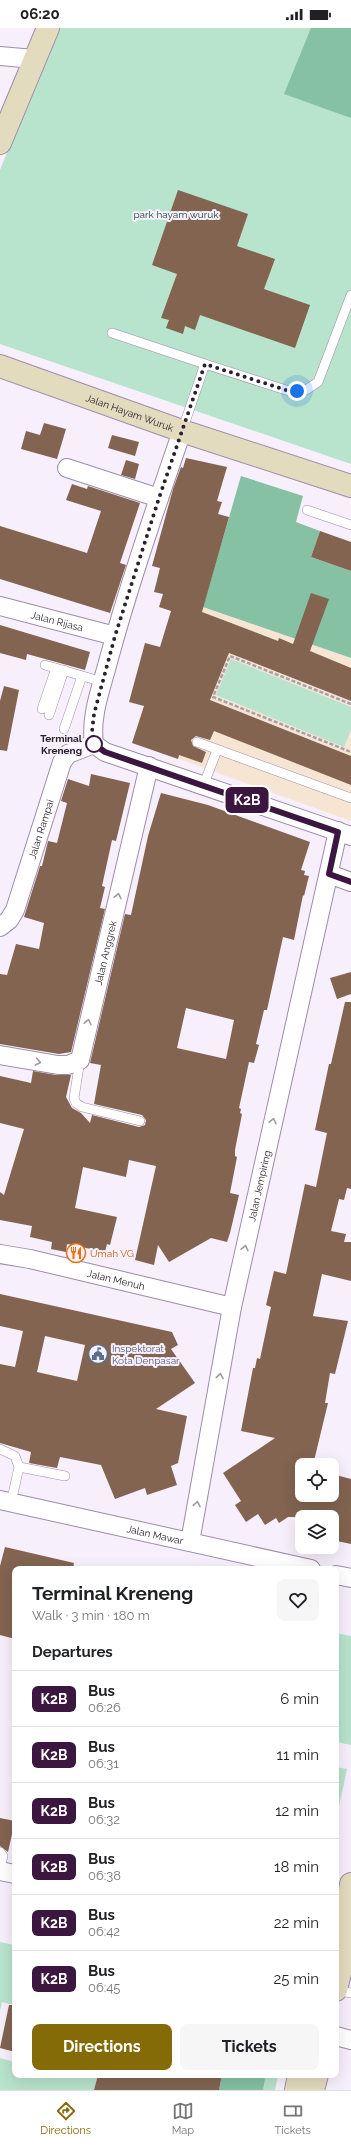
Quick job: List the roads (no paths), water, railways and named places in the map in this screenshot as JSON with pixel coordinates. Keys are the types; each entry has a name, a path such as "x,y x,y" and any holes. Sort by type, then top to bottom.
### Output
{"main road":[{"path":"0,142 48,28"},
{"name":"Jalan Hayam Wuruk","path":"0,366 182,431 351,486"},
{"path":"339,1977 346,1947 348,1920 345,1901"},
{"path":"296,2090 298,2078"},
{"path":"313,2090 316,2078"}],"street":[{"path":"0,56 34,59"},
{"path":"182,431 115,636 102,682 94,714 92,732 94,744 105,752 204,784 344,834"},
{"path":"67,468 159,498"},
{"name":"Jalan Rijasa","path":"0,606 115,636"},
{"name":"Jalan Rampai","path":"0,927 9,920 15,910 62,762 68,754 94,744"},
{"name":"Jalan Anggrek","path":"80,1060 149,766"},
{"name":"Jalan Jempiring","path":"190,1542 232,1307 329,874 344,834"},
{"path":"329,874 351,882"},
{"path":"0,1055 58,1065 68,1065 80,1060"},
{"name":"Jalan Menuh","path":"0,1254 30,1259 232,1307"},
{"name":"Jalan Mawar","path":"6,1502 298,1566"},
{"path":"339,1576 351,1578"},
{"path":"0,1870 12,1873"},
{"path":"339,2037 351,2040"}],"lane":[{"path":"112,333 289,391 306,390 318,382 351,295"},
{"path":"182,431 205,364"},
{"path":"307,510 351,525"},
{"path":"45,664 102,682"},
{"path":"46,712 60,669"},
{"path":"64,729 82,676"},
{"path":"196,742 351,798"},
{"path":"204,784 217,750"},
{"path":"80,1060 74,1098 76,1103 82,1107 140,1121"},
{"path":"0,1449 15,1456 18,1460 19,1467 6,1502"},
{"path":"19,1467 65,1476"},
{"path":"0,1852 3,1856 0,1870"},
{"path":"339,1991 351,1993"}],"place":[{"name":"Terminal Kreneng","path":"94,744"},
{"name":"Umah VG","path":"76,1253"},
{"name":"Inspektorat Kota Denpasar","path":"98,1354"}],"park label":[{"name":"park hayam wuruk","path":"176,214"}]}
